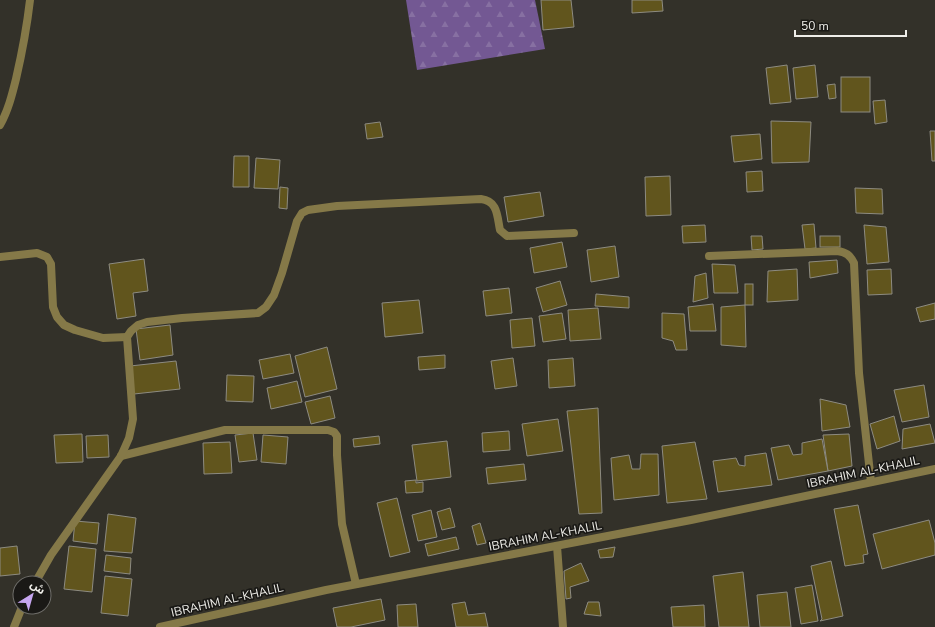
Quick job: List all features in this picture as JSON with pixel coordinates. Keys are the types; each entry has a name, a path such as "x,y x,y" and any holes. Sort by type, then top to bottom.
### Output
{"street":[{"path":"0,125 9,106 22,55 30,0"},
{"path":"40,575 51,555 121,456 129,438 133,420 127,337 131,330 138,325 147,322 258,313 266,307 274,295 297,221 302,213 308,210 337,206 481,199 492,203 495,208 500,230 507,236 574,233"},
{"path":"708,256 837,251 845,252 850,256 854,263 859,373 871,482"},
{"path":"0,257 37,253 47,257 51,264 54,307 57,317 64,325 74,330 103,338 127,337"},
{"path":"121,456 225,430 328,430 334,432 337,436 342,524 356,584"},
{"name":"IBRAHIM AL-KHALIL","path":"160,627 326,590 690,520 935,469"},
{"path":"557,546 563,627"},
{"path":"14,627 19,615"}],"green space":[{"path":"406,0 535,0 545,49 417,70"}],"building":[{"path":"541,0 571,0 574,27 543,30"},
{"path":"632,0 662,0 663,11 632,13"},
{"path":"787,65 791,102 770,104 766,68"},
{"path":"815,65 818,97 796,99 793,68"},
{"path":"841,77 870,77 870,112 841,112"},
{"path":"835,84 836,98 829,99 827,85"},
{"path":"885,100 887,122 875,124 873,101"},
{"path":"771,121 811,122 809,162 772,163"},
{"path":"380,122 383,137 367,139 365,124"},
{"path":"930,131 935,131 935,161 932,161"},
{"path":"760,134 762,159 734,162 731,136"},
{"path":"234,156 249,156 249,187 233,187"},
{"path":"256,158 280,160 278,189 254,188"},
{"path":"762,171 763,191 747,192 746,172"},
{"path":"670,176 671,215 646,216 645,177"},
{"path":"280,187 288,188 287,209 279,208"},
{"path":"855,188 882,189 883,214 856,213"},
{"path":"540,192 544,216 508,222 504,197"},
{"path":"814,224 816,248 805,249 802,225"},
{"path":"705,225 706,242 683,243 682,226"},
{"path":"864,225 886,227 889,262 867,264"},
{"path":"751,236 762,236 763,249 752,250"},
{"path":"820,236 840,236 840,247 820,247"},
{"path":"562,242 567,267 534,273 530,248"},
{"path":"615,246 619,277 591,282 587,250"},
{"path":"144,259 148,291 133,293 136,316 117,319 109,264"},
{"path":"837,260 838,273 810,278 809,262"},
{"path":"712,264 735,265 738,293 714,293"},
{"path":"797,269 798,300 767,302 768,271"},
{"path":"891,269 892,294 868,295 867,270"},
{"path":"706,273 708,298 693,302 695,276"},
{"path":"560,281 567,305 543,312 536,288"},
{"path":"745,284 753,284 753,305 745,305"},
{"path":"509,288 512,313 486,316 483,291"},
{"path":"596,294 629,297 629,308 595,306"},
{"path":"419,300 423,333 385,337 382,303"},
{"path":"935,303 935,319 920,322 916,308"},
{"path":"713,304 716,331 690,331 688,307"},
{"path":"745,305 746,347 721,345 721,307"},
{"path":"598,308 601,339 570,341 568,310"},
{"path":"562,313 566,339 543,342 539,316"},
{"path":"662,313 684,314 687,350 676,350 673,341 662,338"},
{"path":"532,318 535,346 512,348 510,320"},
{"path":"170,325 173,355 140,360 136,329"},
{"path":"327,347 337,389 305,397 295,356"},
{"path":"290,354 294,373 263,379 259,360"},
{"path":"445,355 445,368 419,370 418,357"},
{"path":"513,358 517,386 495,389 491,361"},
{"path":"573,358 575,386 549,388 548,360"},
{"path":"176,361 180,389 134,394 130,366"},
{"path":"227,375 254,376 253,402 226,401"},
{"path":"297,381 302,402 271,409 267,388"},
{"path":"924,385 929,417 902,422 894,390"},
{"path":"330,396 335,418 311,424 305,402"},
{"path":"820,399 846,405 850,427 822,431"},
{"path":"598,408 602,513 579,514 567,411"},
{"path":"894,416 900,441 877,449 870,424"},
{"path":"558,419 563,451 527,456 522,424"},
{"path":"930,424 935,443 902,449 903,429"},
{"path":"509,431 510,450 483,452 482,433"},
{"path":"253,433 257,460 239,462 235,435"},
{"path":"82,434 83,462 56,463 54,435"},
{"path":"849,434 852,466 828,471 823,435"},
{"path":"108,435 109,457 87,458 86,436"},
{"path":"263,435 288,437 286,464 261,462"},
{"path":"379,436 380,444 354,447 353,439"},
{"path":"822,439 828,471 778,480 771,448 789,445 793,455 802,454 802,443"},
{"path":"447,441 451,477 417,481 412,445"},
{"path":"230,442 232,473 204,474 203,443"},
{"path":"695,442 707,499 667,503 662,446"},
{"path":"766,453 772,485 718,492 713,461 736,458 739,465 745,466 745,456"},
{"path":"641,454 658,454 659,495 614,500 611,458 629,455 632,469 640,469"},
{"path":"524,464 526,480 488,484 486,468"},
{"path":"416,480 416,483 423,482 423,492 406,493 405,481"},
{"path":"397,498 410,552 390,557 377,503"},
{"path":"858,505 868,554 863,555 864,563 845,566 834,509"},
{"path":"450,508 455,527 442,530 437,512"},
{"path":"431,510 437,537 418,541 412,515"},
{"path":"108,514 136,518 132,553 104,551"},
{"path":"929,520 935,543 935,555 882,569 873,534"},
{"path":"75,521 99,523 97,544 73,541"},
{"path":"480,523 486,543 477,545 472,526"},
{"path":"456,537 459,549 428,556 425,544"},
{"path":"17,546 20,574 0,576 0,548"},
{"path":"69,546 96,549 92,592 64,589"},
{"path":"615,547 613,557 600,558 598,550"},
{"path":"106,555 131,558 130,574 104,571"},
{"path":"831,561 843,616 820,621 822,619 811,566"},
{"path":"581,563 589,581 570,587 571,598 566,599 564,571"},
{"path":"743,572 749,627 719,627 713,576"},
{"path":"105,576 132,579 128,616 101,613"},
{"path":"812,585 818,621 801,624 795,588"},
{"path":"787,592 791,627 760,627 757,595"},
{"path":"381,599 385,620 351,627 337,627 333,608"},
{"path":"465,602 468,615 485,613 488,627 456,627 452,604"},
{"path":"588,602 599,602 601,616 584,614"},
{"path":"416,604 418,627 398,627 397,605"},
{"path":"704,605 705,627 673,627 671,607"}]}
